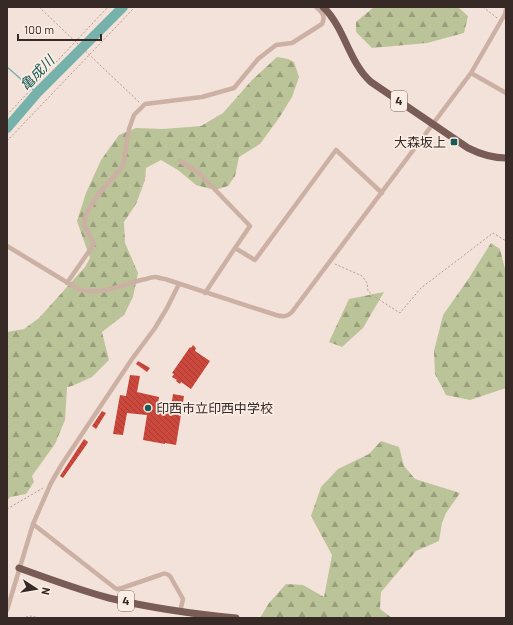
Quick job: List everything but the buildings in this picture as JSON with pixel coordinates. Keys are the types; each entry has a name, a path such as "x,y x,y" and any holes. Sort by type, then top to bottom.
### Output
{"main road":[{"name":"4","path":"323,7 333,19 358,66 368,79 433,124 474,150 490,156 506,158"},
{"name":"4","path":"20,568 52,580 108,597 180,612 236,618"}],"street":[{"path":"67,283 94,244 84,225 86,214 99,193 123,166 129,129 134,115 144,104 202,97 234,88 258,59 276,45 292,42 322,24 324,14 316,7"},
{"path":"7,246 67,283 84,291 92,292 156,277 276,315 284,317 288,316 472,73 506,13"},
{"path":"472,73 506,93"},
{"path":"235,248 255,260 336,150 382,192"},
{"path":"180,161 200,174 250,226 205,293"},
{"path":"7,610 33,524 51,483 62,464 155,328 179,284"},
{"path":"33,524 117,589 167,574 170,576 183,599 180,612"}],"path":[{"path":"38,7 143,106"},
{"path":"7,115 108,7"},
{"path":"7,141 135,7"},
{"path":"484,7 500,22"},
{"path":"330,262 362,276 367,283 368,291 400,313 422,288 493,233 506,241"},
{"path":"7,509 51,483"},
{"path":"22,618 30,616 41,618"}],"green space":[{"path":"374,7 458,7 468,16 464,33 427,43 372,48 356,32 356,22"},
{"path":"277,57 294,62 299,77 292,97 260,144 239,157 235,176 228,186 215,190 196,185 178,170 161,160 146,168 145,180 136,204 124,222 125,243 138,273 133,297 124,315 102,332 109,360 92,377 67,387 65,420 55,444 32,476 34,482 26,494 10,497 7,501 7,332 24,329 39,318 85,267 90,258 77,221 86,193 101,160 119,135 136,128 163,129 201,126 223,113 252,80"},
{"path":"491,243 500,249 506,273 506,388 470,400 446,395 435,374 434,351 443,315"},
{"path":"384,292 363,328 342,347 329,342 349,299"},
{"path":"381,441 399,447 404,466 415,479 460,493 446,513 442,523 439,541 416,551 381,592 380,609 392,618 260,618 269,603 286,584 303,585 324,597 332,555 311,516 321,487 338,469 369,454"}],"waterway":[{"name":"亀成川","path":"7,128 37,93 123,7"},
{"path":"7,67 37,93"}],"place":[{"name":"大森坂上","path":"454,142"},
{"name":"印西市立印西中学校","path":"148,408"}]}
